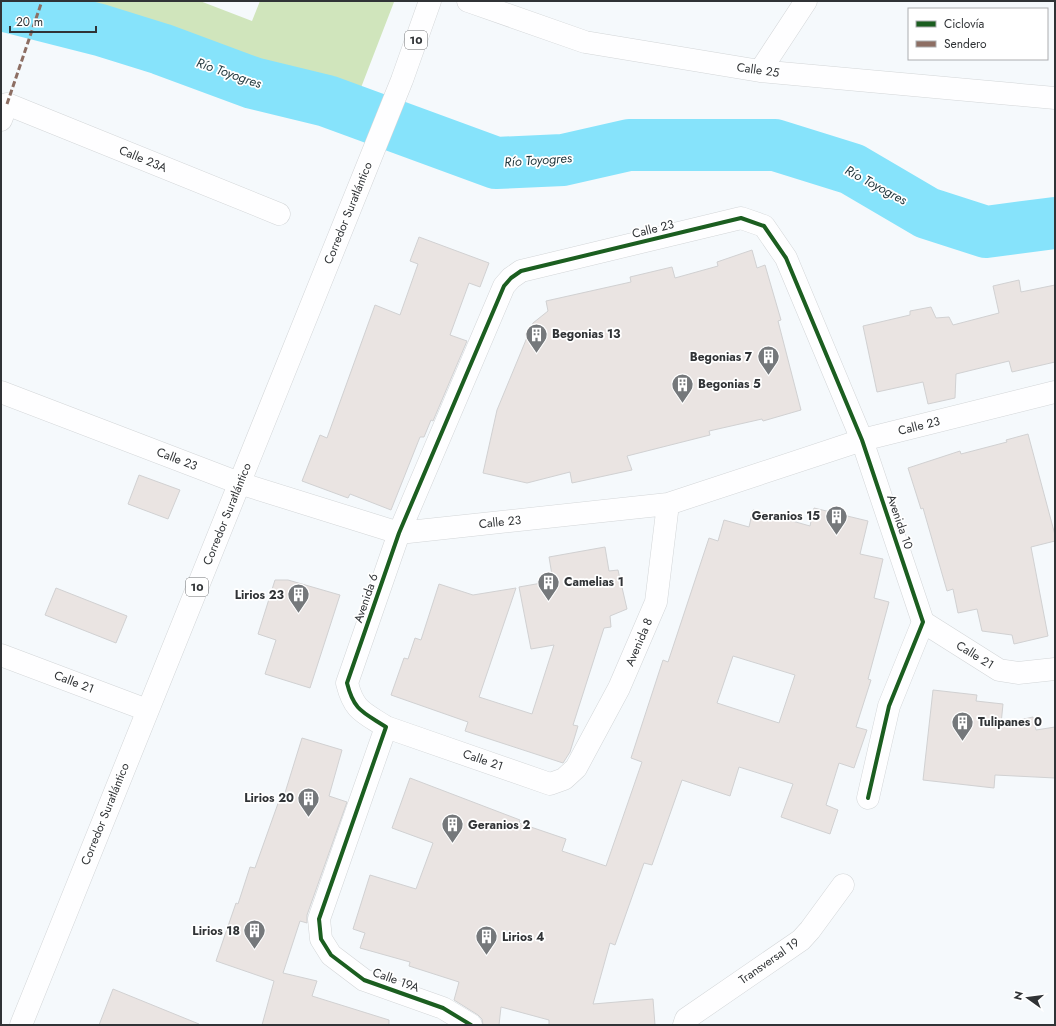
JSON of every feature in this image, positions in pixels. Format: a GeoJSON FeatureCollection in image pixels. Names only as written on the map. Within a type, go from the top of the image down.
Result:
{"type":"FeatureCollection","features":[{"type":"Feature","properties":{"kind":"street","name":"Corredor Suratlántico"},"geometry":{"type":"LineString","coordinates":[[20,1025],[402,80],[430,1]]}},
{"type":"Feature","properties":{"kind":"street","name":"Calle 25"},"geometry":{"type":"LineString","coordinates":[[468,1],[585,42],[760,71],[1055,98]]}},
{"type":"Feature","properties":{"kind":"street"},"geometry":{"type":"LineString","coordinates":[[760,71],[806,1]]}},
{"type":"Feature","properties":{"kind":"street","name":"Calle 23A"},"geometry":{"type":"LineString","coordinates":[[4,112],[279,214]]}},
{"type":"Feature","properties":{"kind":"street","name":"Calle 23"},"geometry":{"type":"LineString","coordinates":[[511,278],[521,271],[741,218],[764,226],[786,258]]}},
{"type":"Feature","properties":{"kind":"street","name":"Avenida 10"},"geometry":{"type":"LineString","coordinates":[[786,258],[862,440],[923,622]]}},
{"type":"Feature","properties":{"kind":"street","name":"Avenida 6"},"geometry":{"type":"LineString","coordinates":[[386,727],[360,710],[351,699],[347,683],[399,533],[504,286],[511,278]]}},
{"type":"Feature","properties":{"kind":"street","name":"Calle 23"},"geometry":{"type":"LineString","coordinates":[[1,392],[239,483],[399,533],[668,504],[862,440],[1055,392]]}},
{"type":"Feature","properties":{"kind":"street","name":"Avenida 8"},"geometry":{"type":"LineString","coordinates":[[576,768],[619,688],[656,602],[668,504]]}},
{"type":"Feature","properties":{"kind":"street"},"geometry":{"type":"LineString","coordinates":[[868,798],[889,706],[923,622]]}},
{"type":"Feature","properties":{"kind":"street","name":"Calle 21"},"geometry":{"type":"LineString","coordinates":[[923,622],[981,661],[999,670],[1018,673],[1055,668]]}},
{"type":"Feature","properties":{"kind":"street","name":"Calle 21"},"geometry":{"type":"LineString","coordinates":[[1,655],[147,710]]}},
{"type":"Feature","properties":{"kind":"street","name":"Calle 21"},"geometry":{"type":"LineString","coordinates":[[386,727],[550,784],[564,779],[576,768]]}},
{"type":"Feature","properties":{"kind":"street","name":"Calle 19A"},"geometry":{"type":"LineString","coordinates":[[386,727],[319,919],[321,939],[331,955],[364,980],[443,1008],[471,1025]]}},
{"type":"Feature","properties":{"kind":"street","name":"Transversal 19"},"geometry":{"type":"LineString","coordinates":[[684,1025],[686,1019],[800,940],[810,930],[843,885]]}},
{"type":"Feature","properties":{"kind":"green space"},"geometry":{"type":"Polygon","coordinates":[[[54,1],[200,1],[252,21],[260,1],[394,2],[357,98],[162,31],[53,4],[54,1]]]}},
{"type":"Feature","properties":{"kind":"building"},"geometry":{"type":"Polygon","coordinates":[[[419,237],[489,263],[480,287],[469,283],[450,335],[467,341],[433,421],[431,420],[424,437],[420,437],[391,510],[350,494],[348,498],[302,481],[320,435],[327,438],[375,305],[400,315],[418,264],[410,261],[419,237]]]}},
{"type":"Feature","properties":{"kind":"building"},"geometry":{"type":"Polygon","coordinates":[[[752,250],[757,268],[765,265],[781,320],[778,321],[801,410],[763,421],[762,419],[709,431],[710,435],[627,456],[632,470],[572,483],[570,472],[527,483],[483,473],[497,410],[533,323],[548,311],[546,301],[631,282],[630,277],[672,267],[675,278],[718,266],[717,262],[752,250]]]}},
{"type":"Feature","properties":{"kind":"building"},"geometry":{"type":"Polygon","coordinates":[[[1019,280],[1021,292],[1055,285],[1055,362],[1012,372],[1009,361],[956,374],[955,398],[928,404],[923,382],[877,392],[863,326],[910,315],[910,311],[931,307],[936,318],[949,317],[953,325],[999,313],[993,286],[1019,280]]]}},
{"type":"Feature","properties":{"kind":"building"},"geometry":{"type":"Polygon","coordinates":[[[1028,434],[1055,535],[1055,541],[1031,547],[1048,636],[1014,644],[1012,635],[982,631],[977,609],[958,613],[953,589],[947,591],[923,508],[921,509],[908,468],[960,451],[961,454],[1007,442],[1006,440],[1028,434]]]}},
{"type":"Feature","properties":{"kind":"building"},"geometry":{"type":"Polygon","coordinates":[[[139,475],[180,490],[168,519],[128,504],[139,475]]]}},
{"type":"Feature","properties":{"kind":"building"},"geometry":{"type":"Polygon","coordinates":[[[814,508],[868,521],[860,554],[883,559],[874,598],[889,602],[868,679],[871,680],[856,727],[867,730],[854,768],[839,763],[826,805],[838,810],[830,834],[781,817],[793,784],[739,767],[730,796],[682,780],[652,865],[644,863],[615,945],[610,943],[593,1004],[653,999],[655,1025],[549,1025],[549,1020],[501,1007],[499,1025],[483,1025],[482,1019],[478,1015],[454,1000],[459,982],[409,966],[410,962],[360,948],[365,933],[353,929],[370,875],[416,889],[433,843],[392,828],[410,778],[520,820],[519,823],[566,839],[562,851],[606,866],[642,762],[631,758],[663,660],[668,662],[709,538],[718,541],[724,520],[749,527],[753,510],[810,526],[814,508]],[[733,656],[717,703],[779,723],[795,675],[733,656]]]}},
{"type":"Feature","properties":{"kind":"building"},"geometry":{"type":"Polygon","coordinates":[[[605,547],[609,571],[618,570],[627,609],[610,616],[611,627],[604,628],[573,725],[578,726],[570,752],[563,763],[465,731],[468,722],[391,695],[404,658],[408,659],[415,638],[421,640],[439,584],[473,595],[516,588],[479,697],[532,714],[554,645],[531,649],[519,587],[553,581],[549,557],[605,547]]]}},
{"type":"Feature","properties":{"kind":"building","name":"Lirios 23"},"geometry":{"type":"Polygon","coordinates":[[[275,580],[288,580],[340,595],[310,688],[265,674],[276,640],[258,634],[275,580]]]}},
{"type":"Feature","properties":{"kind":"building"},"geometry":{"type":"Polygon","coordinates":[[[56,588],[127,616],[116,643],[45,615],[56,588]]]}},
{"type":"Feature","properties":{"kind":"building","name":"Tulipanes 0"},"geometry":{"type":"Polygon","coordinates":[[[933,690],[977,695],[976,701],[1003,704],[1001,724],[1033,717],[1036,730],[1055,727],[1055,778],[995,775],[994,788],[923,780],[933,690]]]}},
{"type":"Feature","properties":{"kind":"building"},"geometry":{"type":"Polygon","coordinates":[[[302,738],[342,750],[329,796],[347,802],[307,915],[307,923],[300,921],[283,973],[317,981],[312,996],[389,1020],[389,1025],[262,1025],[274,981],[216,961],[236,903],[238,904],[250,867],[255,868],[281,795],[284,796],[302,738]]]}},
{"type":"Feature","properties":{"kind":"building"},"geometry":{"type":"Polygon","coordinates":[[[113,989],[199,1024],[199,1025],[99,1025],[113,989]]]}},
{"type":"Feature","properties":{"kind":"waterway","name":"Río Toyogres"},"geometry":{"type":"LineString","coordinates":[[1,5],[100,30],[161,49],[253,83],[327,101],[496,163],[563,160],[629,145],[775,145],[852,169],[927,213],[986,232],[1055,223]]}},
{"type":"Feature","properties":{"kind":"marked path"},"geometry":{"type":"LineString","coordinates":[[7,104],[42,1]]}},
{"type":"Feature","properties":{"kind":"cycle path"},"geometry":{"type":"LineString","coordinates":[[471,1025],[443,1008],[364,980],[331,955],[321,939],[319,919],[386,727],[360,710],[353,700],[347,683],[399,533],[504,286],[511,278],[521,271],[741,218],[764,226],[786,258],[862,440],[923,622],[889,706],[868,798]]}},
{"type":"Feature","properties":{"kind":"place","name":"Begonias 13"},"geometry":{"type":"Point","coordinates":[537,354]}},
{"type":"Feature","properties":{"kind":"place","name":"Begonias 7"},"geometry":{"type":"Point","coordinates":[768,376]}},
{"type":"Feature","properties":{"kind":"place","name":"Begonias 5"},"geometry":{"type":"Point","coordinates":[682,404]}},
{"type":"Feature","properties":{"kind":"place","name":"Geranios 15"},"geometry":{"type":"Point","coordinates":[836,536]}},
{"type":"Feature","properties":{"kind":"place","name":"Camelias 1"},"geometry":{"type":"Point","coordinates":[549,602]}},
{"type":"Feature","properties":{"kind":"place","name":"Lirios 23"},"geometry":{"type":"Point","coordinates":[299,614]}},
{"type":"Feature","properties":{"kind":"place","name":"Tulipanes 0"},"geometry":{"type":"Point","coordinates":[963,742]}},
{"type":"Feature","properties":{"kind":"place","name":"Lirios 20"},"geometry":{"type":"Point","coordinates":[309,818]}},
{"type":"Feature","properties":{"kind":"place","name":"Geranios 2"},"geometry":{"type":"Point","coordinates":[453,844]}},
{"type":"Feature","properties":{"kind":"place","name":"Lirios 18"},"geometry":{"type":"Point","coordinates":[255,950]}},
{"type":"Feature","properties":{"kind":"place","name":"Lirios 4"},"geometry":{"type":"Point","coordinates":[486,956]}}]}
